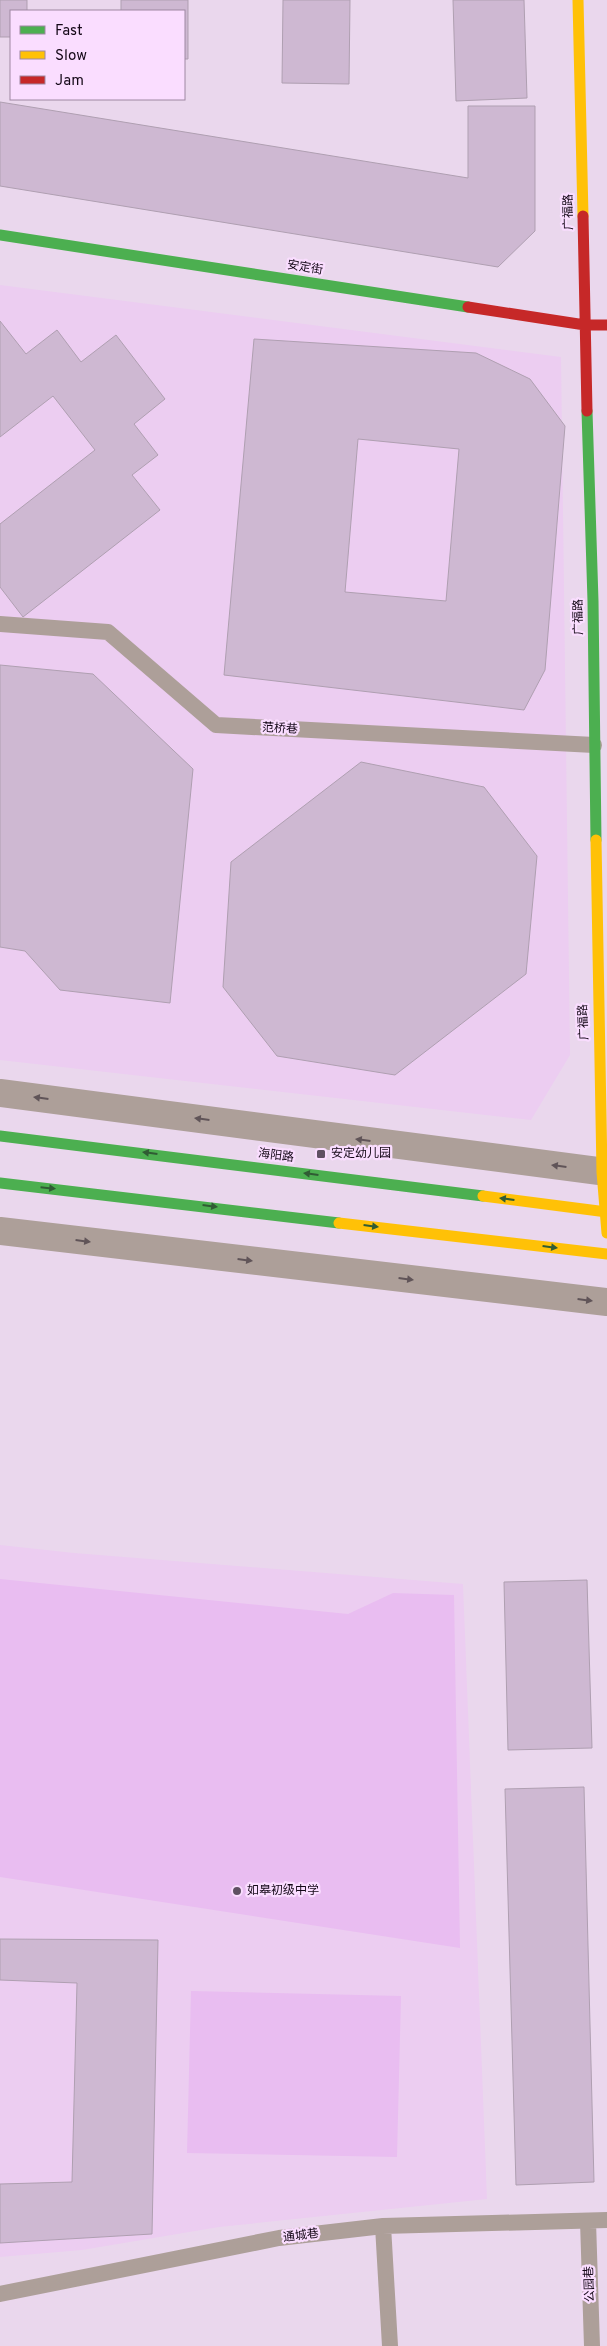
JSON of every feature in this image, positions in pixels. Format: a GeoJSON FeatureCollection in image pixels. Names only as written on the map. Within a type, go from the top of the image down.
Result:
{"type":"FeatureCollection","features":[{"type":"Feature","properties":{"kind":"street","name":"广福路"},"geometry":{"type":"LineString","coordinates":[[578,0],[585,325],[600,601],[594,745],[597,982],[607,1234]]}},
{"type":"Feature","properties":{"kind":"street","name":"安定街"},"geometry":{"type":"LineString","coordinates":[[0,235],[585,325],[607,325]]}},
{"type":"Feature","properties":{"kind":"street"},"geometry":{"type":"LineString","coordinates":[[0,1093],[605,1172]]}},
{"type":"Feature","properties":{"kind":"street","name":"海阳路"},"geometry":{"type":"LineString","coordinates":[[0,1136],[606,1212]]}},
{"type":"Feature","properties":{"kind":"street"},"geometry":{"type":"LineString","coordinates":[[0,1182],[607,1254]]}},
{"type":"Feature","properties":{"kind":"street"},"geometry":{"type":"LineString","coordinates":[[0,1231],[607,1302]]}},
{"type":"Feature","properties":{"kind":"lane","name":"范桥巷"},"geometry":{"type":"LineString","coordinates":[[0,624],[108,632],[216,725],[594,745]]}},
{"type":"Feature","properties":{"kind":"lane","name":"通城巷"},"geometry":{"type":"LineString","coordinates":[[0,2294],[279,2238],[383,2226],[607,2220]]}},
{"type":"Feature","properties":{"kind":"lane","name":"公园巷"},"geometry":{"type":"LineString","coordinates":[[588,2221],[592,2346]]}},
{"type":"Feature","properties":{"kind":"lane"},"geometry":{"type":"LineString","coordinates":[[383,2226],[390,2346]]}},
{"type":"Feature","properties":{"kind":"shaded area"},"geometry":{"type":"Polygon","coordinates":[[[0,285],[561,357],[570,1055],[531,1120],[0,1060],[0,285]]]}},
{"type":"Feature","properties":{"kind":"shaded area","name":"如皋初级中学"},"geometry":{"type":"Polygon","coordinates":[[[0,1545],[74,1553],[463,1584],[487,2199],[219,2227],[82,2250],[0,2257],[0,1545]]]}},
{"type":"Feature","properties":{"kind":"shaded area"},"geometry":{"type":"Polygon","coordinates":[[[0,1579],[348,1614],[393,1593],[454,1595],[460,1948],[0,1877],[0,1579]]]}},
{"type":"Feature","properties":{"kind":"shaded area"},"geometry":{"type":"Polygon","coordinates":[[[191,1991],[401,1996],[397,2157],[187,2153],[191,1991]]]}},
{"type":"Feature","properties":{"kind":"building"},"geometry":{"type":"Polygon","coordinates":[[[0,0],[27,0],[27,10],[10,10],[10,37],[0,37],[0,0]]]}},
{"type":"Feature","properties":{"kind":"building"},"geometry":{"type":"Polygon","coordinates":[[[121,0],[188,0],[188,59],[185,59],[185,10],[121,10],[121,0]]]}},
{"type":"Feature","properties":{"kind":"building"},"geometry":{"type":"Polygon","coordinates":[[[283,0],[350,0],[349,84],[282,83],[283,0]]]}},
{"type":"Feature","properties":{"kind":"building"},"geometry":{"type":"Polygon","coordinates":[[[453,0],[524,0],[527,98],[456,101],[453,0]]]}},
{"type":"Feature","properties":{"kind":"building"},"geometry":{"type":"Polygon","coordinates":[[[0,102],[468,178],[468,106],[535,106],[535,231],[498,267],[0,186],[0,102]]]}},
{"type":"Feature","properties":{"kind":"building"},"geometry":{"type":"Polygon","coordinates":[[[0,321],[26,354],[57,330],[81,362],[116,335],[165,399],[134,424],[158,455],[132,475],[160,510],[23,617],[0,587],[0,524],[95,450],[53,396],[0,437],[0,321]]]}},
{"type":"Feature","properties":{"kind":"building"},"geometry":{"type":"Polygon","coordinates":[[[254,339],[476,353],[530,379],[565,426],[545,670],[524,710],[224,675],[254,339]],[[358,439],[345,592],[446,601],[459,449],[358,439]]]}},
{"type":"Feature","properties":{"kind":"building"},"geometry":{"type":"Polygon","coordinates":[[[0,665],[93,674],[193,769],[170,1003],[60,990],[25,951],[0,947],[0,665]]]}},
{"type":"Feature","properties":{"kind":"building"},"geometry":{"type":"Polygon","coordinates":[[[361,762],[484,787],[537,856],[526,974],[395,1075],[277,1056],[223,987],[231,862],[361,762]]]}},
{"type":"Feature","properties":{"kind":"building"},"geometry":{"type":"Polygon","coordinates":[[[587,1580],[592,1748],[508,1750],[504,1582],[587,1580]]]}},
{"type":"Feature","properties":{"kind":"building"},"geometry":{"type":"Polygon","coordinates":[[[584,1787],[594,2182],[516,2185],[505,1789],[584,1787]]]}},
{"type":"Feature","properties":{"kind":"building"},"geometry":{"type":"Polygon","coordinates":[[[0,1939],[158,1940],[152,2234],[0,2243],[0,2184],[72,2182],[77,1983],[0,1980],[0,1939]]]}},
{"type":"Feature","properties":{"kind":"traffic: fast"},"geometry":{"type":"LineString","coordinates":[[0,235],[468,307]]}},
{"type":"Feature","properties":{"kind":"traffic: fast"},"geometry":{"type":"LineString","coordinates":[[587,411],[593,601],[596,840]]}},
{"type":"Feature","properties":{"kind":"traffic: fast"},"geometry":{"type":"LineString","coordinates":[[0,1136],[483,1196]]}},
{"type":"Feature","properties":{"kind":"traffic: fast"},"geometry":{"type":"LineString","coordinates":[[0,1183],[339,1223]]}},
{"type":"Feature","properties":{"kind":"traffic: slow"},"geometry":{"type":"LineString","coordinates":[[578,0],[583,216]]}},
{"type":"Feature","properties":{"kind":"traffic: slow"},"geometry":{"type":"LineString","coordinates":[[596,840],[602,1172],[607,1233]]}},
{"type":"Feature","properties":{"kind":"traffic: slow"},"geometry":{"type":"LineString","coordinates":[[483,1196],[607,1212]]}},
{"type":"Feature","properties":{"kind":"traffic: slow"},"geometry":{"type":"LineString","coordinates":[[339,1223],[607,1254]]}},
{"type":"Feature","properties":{"kind":"traffic: jam"},"geometry":{"type":"LineString","coordinates":[[583,216],[587,411]]}},
{"type":"Feature","properties":{"kind":"traffic: jam"},"geometry":{"type":"LineString","coordinates":[[468,307],[585,325],[607,325]]}},
{"type":"Feature","properties":{"kind":"place","name":"安定幼儿园"},"geometry":{"type":"Point","coordinates":[321,1154]}},
{"type":"Feature","properties":{"kind":"place","name":"如皋初级中学"},"geometry":{"type":"Point","coordinates":[237,1891]}}]}
